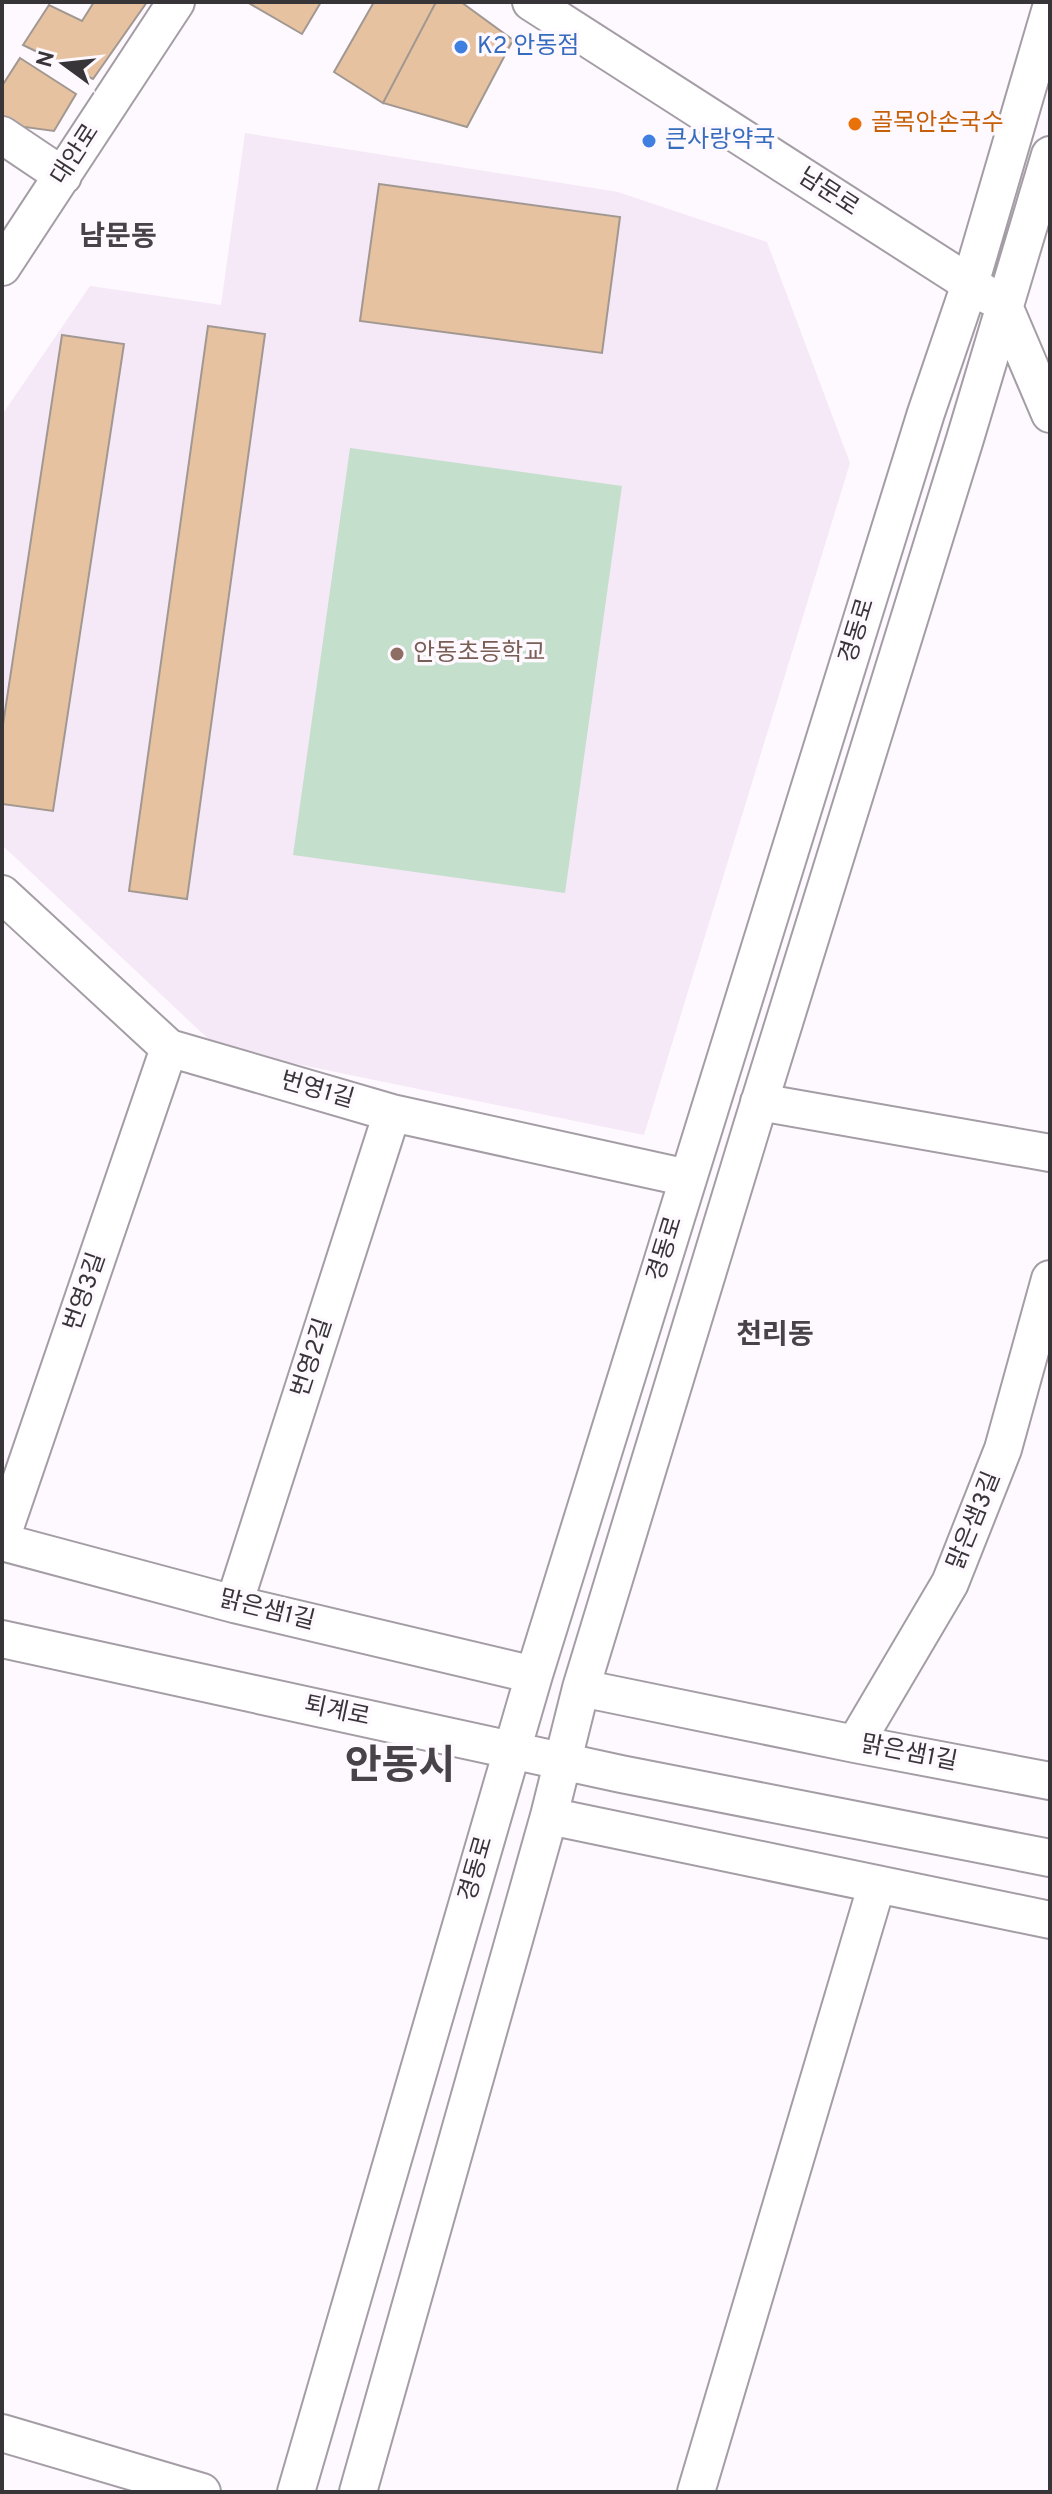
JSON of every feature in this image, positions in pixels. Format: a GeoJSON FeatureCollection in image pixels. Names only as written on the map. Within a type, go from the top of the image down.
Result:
{"type":"FeatureCollection","features":[{"type":"Feature","properties":{"kind":"street","name":"대안로"},"geometry":{"type":"LineString","coordinates":[[2,267],[176,2]]}},
{"type":"Feature","properties":{"kind":"street","name":"남문로"},"geometry":{"type":"LineString","coordinates":[[535,3],[1004,306]]}},
{"type":"Feature","properties":{"kind":"street","name":"경동로"},"geometry":{"type":"LineString","coordinates":[[296,2492],[534,1675],[926,413],[970,284],[1050,11]]}},
{"type":"Feature","properties":{"kind":"street"},"geometry":{"type":"LineString","coordinates":[[2,135],[63,176]]}},
{"type":"Feature","properties":{"kind":"street","name":"경동로"},"geometry":{"type":"LineString","coordinates":[[358,2492],[549,1816],[581,1688],[1050,155]]}},
{"type":"Feature","properties":{"kind":"street"},"geometry":{"type":"LineString","coordinates":[[1004,306],[1050,414]]}},
{"type":"Feature","properties":{"kind":"street","name":"번영1길"},"geometry":{"type":"LineString","coordinates":[[2,894],[169,1048],[392,1113],[688,1178]]}},
{"type":"Feature","properties":{"kind":"street","name":"번영3길"},"geometry":{"type":"LineString","coordinates":[[2,1536],[169,1048]]}},
{"type":"Feature","properties":{"kind":"street"},"geometry":{"type":"LineString","coordinates":[[759,1102],[1050,1153]]}},
{"type":"Feature","properties":{"kind":"street","name":"번영2길"},"geometry":{"type":"LineString","coordinates":[[234,1604],[392,1113]]}},
{"type":"Feature","properties":{"kind":"street","name":"맑은샘3길"},"geometry":{"type":"LineString","coordinates":[[855,1744],[950,1583],[1003,1449],[1050,1279]]}},
{"type":"Feature","properties":{"kind":"street","name":"맑은샘1길"},"geometry":{"type":"LineString","coordinates":[[2,1542],[234,1604],[534,1675]]}},
{"type":"Feature","properties":{"kind":"street","name":"퇴계로"},"geometry":{"type":"LineString","coordinates":[[2,1639],[512,1750],[1050,1858]]}},
{"type":"Feature","properties":{"kind":"street","name":"맑은샘1길"},"geometry":{"type":"LineString","coordinates":[[581,1688],[1050,1781]]}},
{"type":"Feature","properties":{"kind":"street"},"geometry":{"type":"LineString","coordinates":[[549,1816],[1050,1920]]}},
{"type":"Feature","properties":{"kind":"street"},"geometry":{"type":"LineString","coordinates":[[696,2492],[877,1884]]}},
{"type":"Feature","properties":{"kind":"street"},"geometry":{"type":"LineString","coordinates":[[2,2433],[202,2492]]}},
{"type":"Feature","properties":{"kind":"shaded area","name":"안동초등학교"},"geometry":{"type":"Polygon","coordinates":[[[245,133],[618,192],[767,242],[850,463],[644,1135],[218,1048],[2,845],[2,415],[90,286],[221,305],[245,133]]]}},
{"type":"Feature","properties":{"kind":"green space"},"geometry":{"type":"Polygon","coordinates":[[[350,448],[622,486],[565,893],[293,855],[350,448]]]}},
{"type":"Feature","properties":{"kind":"building"},"geometry":{"type":"Polygon","coordinates":[[[94,2],[147,2],[93,79],[23,45],[49,5],[82,21],[94,2]]]}},
{"type":"Feature","properties":{"kind":"building"},"geometry":{"type":"Polygon","coordinates":[[[247,2],[321,2],[302,34],[247,2]]]}},
{"type":"Feature","properties":{"kind":"building"},"geometry":{"type":"Polygon","coordinates":[[[374,2],[436,2],[383,103],[334,72],[374,2]]]}},
{"type":"Feature","properties":{"kind":"building"},"geometry":{"type":"Polygon","coordinates":[[[436,2],[461,2],[513,40],[467,127],[383,103],[436,2]]]}},
{"type":"Feature","properties":{"kind":"building"},"geometry":{"type":"Polygon","coordinates":[[[20,58],[76,94],[54,131],[2,124],[2,86],[20,58]]]}},
{"type":"Feature","properties":{"kind":"building"},"geometry":{"type":"Polygon","coordinates":[[[379,184],[620,217],[602,353],[360,321],[379,184]]]}},
{"type":"Feature","properties":{"kind":"building"},"geometry":{"type":"Polygon","coordinates":[[[208,326],[265,334],[187,899],[129,891],[208,326]]]}},
{"type":"Feature","properties":{"kind":"building"},"geometry":{"type":"Polygon","coordinates":[[[62,335],[124,344],[53,811],[2,804],[2,731],[62,335]]]}},
{"type":"Feature","properties":{"kind":"place","name":"K2 안동점"},"geometry":{"type":"Point","coordinates":[461,47]}},
{"type":"Feature","properties":{"kind":"place","name":"골목안손국수"},"geometry":{"type":"Point","coordinates":[855,124]}},
{"type":"Feature","properties":{"kind":"place","name":"큰사랑약국"},"geometry":{"type":"Point","coordinates":[649,141]}},
{"type":"Feature","properties":{"kind":"place","name":"안동초등학교"},"geometry":{"type":"Point","coordinates":[397,654]}},
{"type":"Feature","properties":{"kind":"district","name":"남문동"},"geometry":{"type":"Point","coordinates":[118,238]}},
{"type":"Feature","properties":{"kind":"district","name":"천리동"},"geometry":{"type":"Point","coordinates":[775,1336]}},
{"type":"Feature","properties":{"kind":"district","name":"안동시"},"geometry":{"type":"Point","coordinates":[400,1768]}}]}
